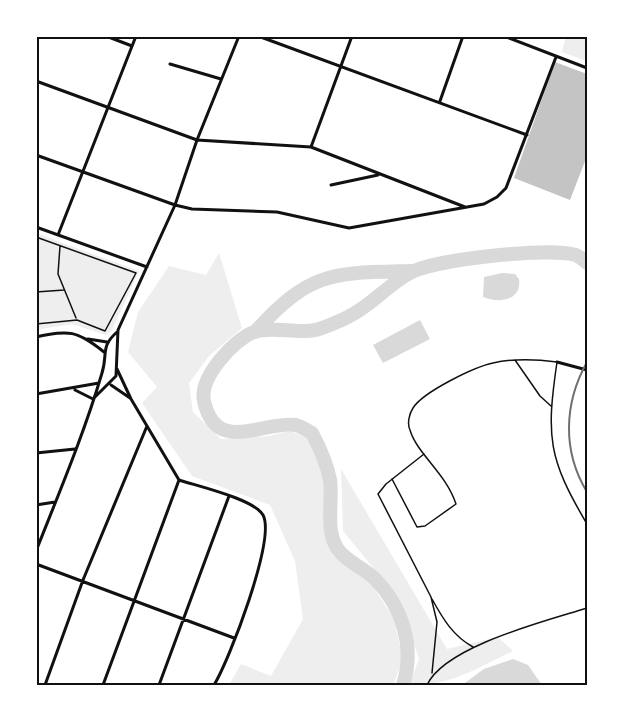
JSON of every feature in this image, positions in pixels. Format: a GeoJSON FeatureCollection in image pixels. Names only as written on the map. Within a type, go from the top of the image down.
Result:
{"type":"FeatureCollection","features":[{"type":"Feature","properties":{"kind":"street"},"geometry":{"type":"LineString","coordinates":[[106,36],[132,46]]}},
{"type":"Feature","properties":{"kind":"street"},"geometry":{"type":"LineString","coordinates":[[58,235],[136,36]]}},
{"type":"Feature","properties":{"kind":"street"},"geometry":{"type":"LineString","coordinates":[[36,551],[94,398],[104,365],[107,342],[118,330],[175,205],[197,140],[239,36]]}},
{"type":"Feature","properties":{"kind":"street"},"geometry":{"type":"LineString","coordinates":[[258,36],[440,101],[527,135]]}},
{"type":"Feature","properties":{"kind":"street"},"geometry":{"type":"LineString","coordinates":[[311,147],[352,36]]}},
{"type":"Feature","properties":{"kind":"street"},"geometry":{"type":"LineString","coordinates":[[440,101],[463,36]]}},
{"type":"Feature","properties":{"kind":"street"},"geometry":{"type":"LineString","coordinates":[[504,36],[587,68]]}},
{"type":"Feature","properties":{"kind":"street"},"geometry":{"type":"LineString","coordinates":[[36,155],[192,209],[277,212],[349,228],[465,207],[492,201],[506,188],[556,57]]}},
{"type":"Feature","properties":{"kind":"street"},"geometry":{"type":"LineString","coordinates":[[170,64],[221,79]]}},
{"type":"Feature","properties":{"kind":"street"},"geometry":{"type":"LineString","coordinates":[[36,81],[197,140],[311,147],[465,207]]}},
{"type":"Feature","properties":{"kind":"street"},"geometry":{"type":"LineString","coordinates":[[332,185],[380,174]]}},
{"type":"Feature","properties":{"kind":"street"},"geometry":{"type":"LineString","coordinates":[[36,227],[147,267]]}},
{"type":"Feature","properties":{"kind":"street"},"geometry":{"type":"LineString","coordinates":[[94,398],[110,384],[117,369],[118,330]]}},
{"type":"Feature","properties":{"kind":"street"},"geometry":{"type":"LineString","coordinates":[[36,337],[70,332],[107,342]]}},
{"type":"Feature","properties":{"kind":"street"},"geometry":{"type":"LineString","coordinates":[[87,338],[104,352]]}},
{"type":"Feature","properties":{"kind":"street"},"geometry":{"type":"LineString","coordinates":[[557,362],[587,370]]}},
{"type":"Feature","properties":{"kind":"street"},"geometry":{"type":"LineString","coordinates":[[117,369],[131,399],[179,480],[230,496],[257,509],[265,522],[260,570],[214,685]]}},
{"type":"Feature","properties":{"kind":"street"},"geometry":{"type":"LineString","coordinates":[[36,394],[99,383]]}},
{"type":"Feature","properties":{"kind":"street"},"geometry":{"type":"LineString","coordinates":[[110,384],[131,399]]}},
{"type":"Feature","properties":{"kind":"street"},"geometry":{"type":"LineString","coordinates":[[74,389],[94,398]]}},
{"type":"Feature","properties":{"kind":"street"},"geometry":{"type":"LineString","coordinates":[[45,685],[83,580],[147,426]]}},
{"type":"Feature","properties":{"kind":"street"},"geometry":{"type":"LineString","coordinates":[[36,453],[75,449]]}},
{"type":"Feature","properties":{"kind":"street"},"geometry":{"type":"LineString","coordinates":[[103,685],[179,480]]}},
{"type":"Feature","properties":{"kind":"street"},"geometry":{"type":"LineString","coordinates":[[159,685],[230,496]]}},
{"type":"Feature","properties":{"kind":"street"},"geometry":{"type":"LineString","coordinates":[[36,505],[55,502]]}},
{"type":"Feature","properties":{"kind":"street"},"geometry":{"type":"LineString","coordinates":[[36,564],[234,638]]}},
{"type":"Feature","properties":{"kind":"lane"},"geometry":{"type":"LineString","coordinates":[[515,359],[540,396],[550,406]]}},
{"type":"Feature","properties":{"kind":"lane"},"geometry":{"type":"LineString","coordinates":[[392,479],[417,527],[424,526],[456,504],[441,472],[424,453],[410,430],[409,419],[413,408],[426,396],[467,373],[491,363],[515,359],[557,362],[550,406],[551,445],[558,469],[587,524]]}},
{"type":"Feature","properties":{"kind":"lane"},"geometry":{"type":"LineString","coordinates":[[424,453],[392,479],[378,494],[446,623],[457,636],[474,647]]}},
{"type":"Feature","properties":{"kind":"lane"},"geometry":{"type":"LineString","coordinates":[[427,685],[432,673],[437,622],[431,597]]}},
{"type":"Feature","properties":{"kind":"lane"},"geometry":{"type":"LineString","coordinates":[[432,673],[474,647],[587,608]]}},
{"type":"Feature","properties":{"kind":"path"},"geometry":{"type":"LineString","coordinates":[[36,237],[60,245],[136,273],[109,328],[100,331],[77,320],[72,314],[58,274],[60,245]]}},
{"type":"Feature","properties":{"kind":"path"},"geometry":{"type":"LineString","coordinates":[[36,292],[64,290]]}},
{"type":"Feature","properties":{"kind":"path"},"geometry":{"type":"LineString","coordinates":[[36,324],[77,320]]}},
{"type":"Feature","properties":{"kind":"shaded area"},"geometry":{"type":"Polygon","coordinates":[[[566,36],[587,36],[587,61],[562,52],[566,36]]]}},
{"type":"Feature","properties":{"kind":"shaded area"},"geometry":{"type":"Polygon","coordinates":[[[36,233],[139,271],[112,330],[106,335],[72,324],[36,330],[36,233]]]}},
{"type":"Feature","properties":{"kind":"shaded area"},"geometry":{"type":"Polygon","coordinates":[[[219,253],[242,328],[209,356],[189,383],[193,412],[221,439],[269,436],[290,431],[311,438],[325,476],[325,537],[341,561],[372,585],[394,619],[403,660],[393,685],[229,685],[241,664],[271,676],[303,619],[295,561],[270,505],[192,476],[142,403],[157,387],[128,352],[138,312],[169,266],[206,275],[219,253]]]}},
{"type":"Feature","properties":{"kind":"shaded area"},"geometry":{"type":"Polygon","coordinates":[[[502,273],[515,274],[519,279],[517,292],[503,300],[483,297],[484,277],[502,273]]]}},
{"type":"Feature","properties":{"kind":"shaded area"},"geometry":{"type":"Polygon","coordinates":[[[420,320],[430,339],[383,363],[373,345],[420,320]]]}},
{"type":"Feature","properties":{"kind":"shaded area"},"geometry":{"type":"Polygon","coordinates":[[[341,469],[447,649],[498,637],[513,651],[451,679],[409,685],[419,659],[398,598],[343,531],[341,469]]]}},
{"type":"Feature","properties":{"kind":"shaded area"},"geometry":{"type":"Polygon","coordinates":[[[513,659],[528,665],[542,685],[462,685],[484,669],[513,659]]]}},
{"type":"Feature","properties":{"kind":"building"},"geometry":{"type":"Polygon","coordinates":[[[555,62],[587,74],[587,156],[570,200],[514,178],[555,62]]]}},
{"type":"Feature","properties":{"kind":"waterway"},"geometry":{"type":"LineString","coordinates":[[403,685],[408,657],[400,616],[376,580],[345,557],[333,540],[330,524],[330,480],[323,456],[312,433],[296,425],[243,432],[219,427],[210,418],[204,401],[207,382],[219,361],[246,336],[262,330],[306,331],[326,326],[363,308],[414,271],[447,262],[520,253],[543,252],[576,255],[587,263]]}},
{"type":"Feature","properties":{"kind":"waterway"},"geometry":{"type":"LineString","coordinates":[[255,332],[292,297],[308,286],[325,279],[362,273],[412,271]]}},
{"type":"Feature","properties":{"kind":"railway"},"geometry":{"type":"LineString","coordinates":[[587,362],[574,394],[569,427],[573,460],[587,492]]}}]}
